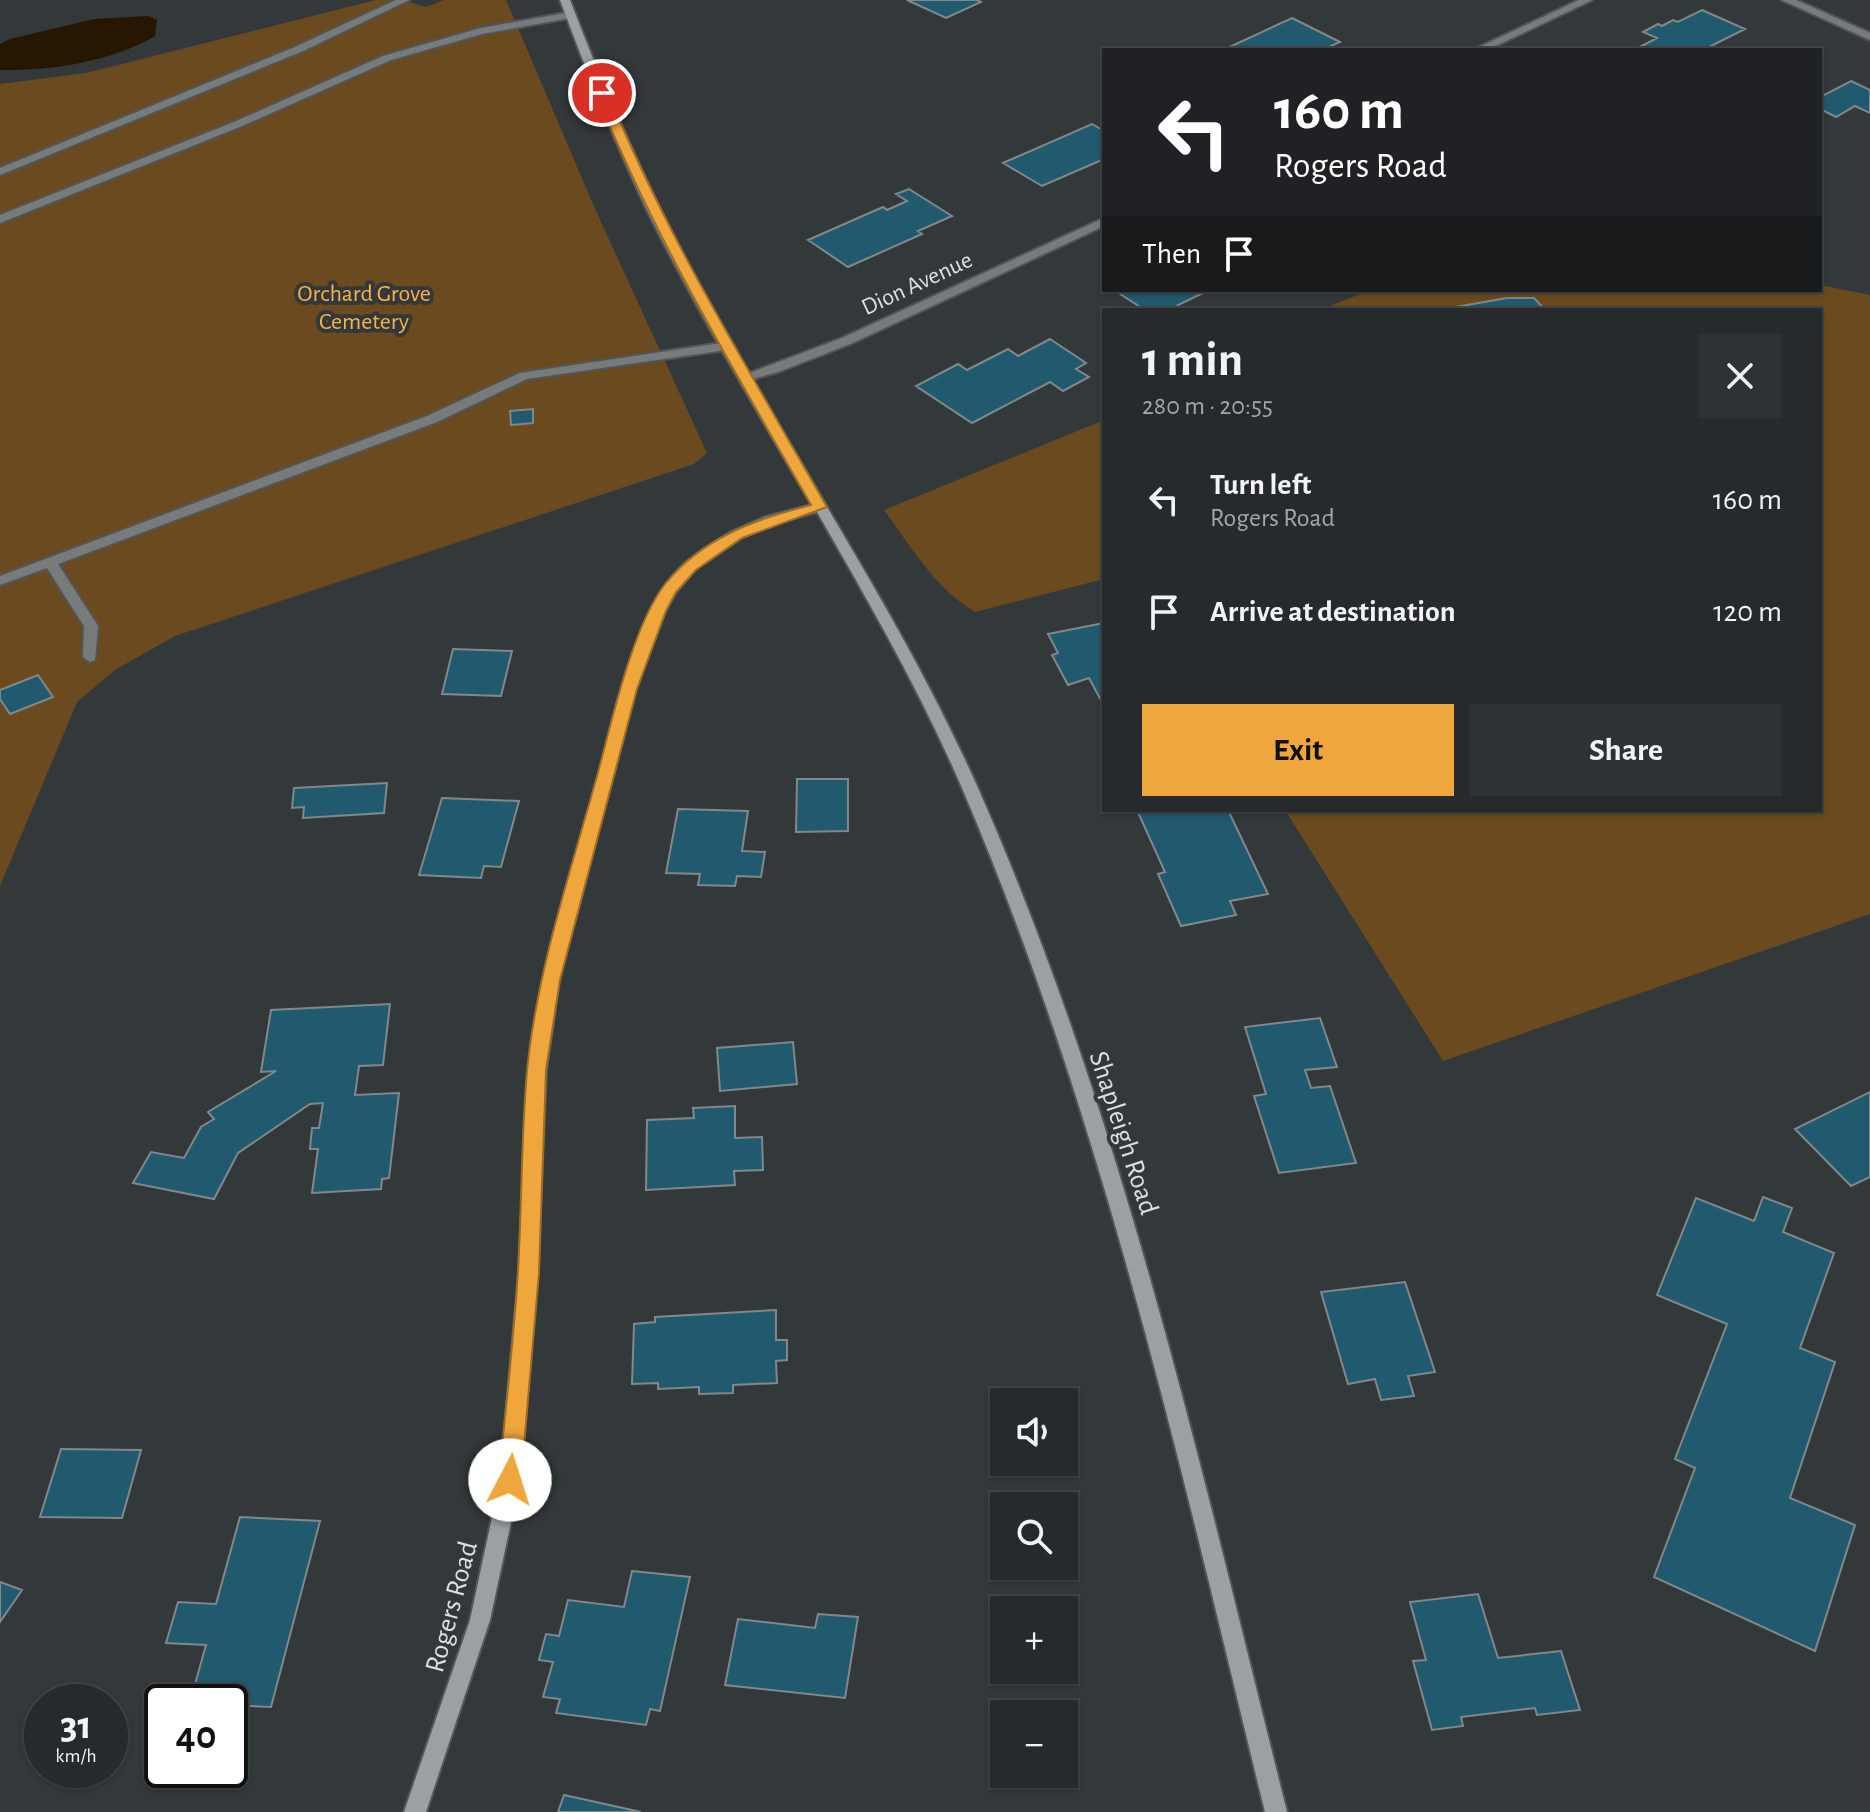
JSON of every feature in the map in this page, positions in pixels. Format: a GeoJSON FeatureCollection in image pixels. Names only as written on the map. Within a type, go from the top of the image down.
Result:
{"type":"FeatureCollection","features":[{"type":"Feature","properties":{"kind":"main road"},"geometry":{"type":"LineString","coordinates":[[565,0],[631,164],[668,239],[820,507]]}},
{"type":"Feature","properties":{"kind":"main road","name":"Rogers Road"},"geometry":{"type":"LineString","coordinates":[[415,1812],[480,1620],[510,1480],[528,1273],[537,1070],[551,980],[629,689],[658,611],[690,566],[736,535],[770,520],[820,507]]}},
{"type":"Feature","properties":{"kind":"main road","name":"Shapleigh Road"},"geometry":{"type":"LineString","coordinates":[[820,507],[898,644],[968,785],[1055,1001],[1125,1222],[1276,1812]]}},
{"type":"Feature","properties":{"kind":"street"},"geometry":{"type":"LineString","coordinates":[[0,172],[299,49],[404,0]]}},
{"type":"Feature","properties":{"kind":"street"},"geometry":{"type":"LineString","coordinates":[[1482,48],[1587,0]]}},
{"type":"Feature","properties":{"kind":"street"},"geometry":{"type":"LineString","coordinates":[[1787,0],[1870,37]]}},
{"type":"Feature","properties":{"kind":"street"},"geometry":{"type":"LineString","coordinates":[[0,219],[238,124],[387,58],[481,31],[571,15]]}},
{"type":"Feature","properties":{"kind":"street","name":"Dion Avenue"},"geometry":{"type":"LineString","coordinates":[[745,377],[846,341],[1102,223]]}},
{"type":"Feature","properties":{"kind":"street"},"geometry":{"type":"LineString","coordinates":[[0,581],[432,419],[524,376],[728,346]]}},
{"type":"Feature","properties":{"kind":"street"},"geometry":{"type":"LineString","coordinates":[[50,562],[91,626],[90,657]]}},
{"type":"Feature","properties":{"kind":"green space","name":"Orchard Grove Cemetery"},"geometry":{"type":"Polygon","coordinates":[[[376,0],[402,0],[426,7],[444,0],[506,0],[596,211],[707,453],[694,464],[175,636],[115,670],[77,702],[0,886],[0,84],[86,73],[376,0]]]}},
{"type":"Feature","properties":{"kind":"green space"},"geometry":{"type":"Polygon","coordinates":[[[1822,285],[1870,295],[1870,914],[1443,1061],[1286,812],[1822,812],[1822,308],[1325,308],[1365,292],[1822,292],[1822,285]]]}},
{"type":"Feature","properties":{"kind":"green space"},"geometry":{"type":"Polygon","coordinates":[[[1102,421],[1102,580],[975,612],[936,579],[884,510],[1102,421]]]}},
{"type":"Feature","properties":{"kind":"shaded area"},"geometry":{"type":"Polygon","coordinates":[[[148,16],[157,20],[155,36],[119,52],[59,67],[0,70],[0,44],[10,39],[94,19],[148,16]]]}},
{"type":"Feature","properties":{"kind":"building"},"geometry":{"type":"Polygon","coordinates":[[[907,0],[977,0],[981,2],[946,18],[907,0]]]}},
{"type":"Feature","properties":{"kind":"building"},"geometry":{"type":"Polygon","coordinates":[[[1702,10],[1745,29],[1707,48],[1638,48],[1657,38],[1643,32],[1658,24],[1662,26],[1673,20],[1678,22],[1702,10]]]}},
{"type":"Feature","properties":{"kind":"building"},"geometry":{"type":"Polygon","coordinates":[[[1292,18],[1340,42],[1326,48],[1227,48],[1292,18]]]}},
{"type":"Feature","properties":{"kind":"building"},"geometry":{"type":"Polygon","coordinates":[[[1851,81],[1870,90],[1870,113],[1855,106],[1836,117],[1822,110],[1822,96],[1851,81]]]}},
{"type":"Feature","properties":{"kind":"building"},"geometry":{"type":"Polygon","coordinates":[[[1092,124],[1102,130],[1102,160],[1042,186],[1003,163],[1092,124]]]}},
{"type":"Feature","properties":{"kind":"building"},"geometry":{"type":"Polygon","coordinates":[[[909,189],[952,216],[918,231],[922,234],[848,267],[808,240],[883,207],[887,210],[907,201],[896,194],[909,189]]]}},
{"type":"Feature","properties":{"kind":"building"},"geometry":{"type":"Polygon","coordinates":[[[1117,292],[1205,292],[1178,305],[1183,308],[1142,308],[1117,292]]]}},
{"type":"Feature","properties":{"kind":"building"},"geometry":{"type":"Polygon","coordinates":[[[1507,298],[1534,298],[1543,308],[1450,308],[1507,298]]]}},
{"type":"Feature","properties":{"kind":"building"},"geometry":{"type":"Polygon","coordinates":[[[1050,339],[1086,363],[1076,369],[1089,377],[1063,391],[1050,382],[972,423],[916,386],[958,364],[967,370],[1008,349],[1018,356],[1050,339]]]}},
{"type":"Feature","properties":{"kind":"building"},"geometry":{"type":"Polygon","coordinates":[[[533,409],[533,423],[511,425],[510,411],[533,409]]]}},
{"type":"Feature","properties":{"kind":"building"},"geometry":{"type":"Polygon","coordinates":[[[1102,623],[1102,702],[1089,678],[1068,685],[1052,655],[1058,653],[1048,634],[1102,623]]]}},
{"type":"Feature","properties":{"kind":"building"},"geometry":{"type":"Polygon","coordinates":[[[453,649],[512,651],[501,696],[442,694],[453,649]]]}},
{"type":"Feature","properties":{"kind":"building"},"geometry":{"type":"Polygon","coordinates":[[[38,675],[53,697],[10,714],[0,699],[0,690],[38,675]]]}},
{"type":"Feature","properties":{"kind":"building"},"geometry":{"type":"Polygon","coordinates":[[[797,779],[848,779],[848,831],[796,832],[797,779]]]}},
{"type":"Feature","properties":{"kind":"building"},"geometry":{"type":"Polygon","coordinates":[[[387,783],[384,813],[303,818],[304,807],[292,808],[294,788],[387,783]]]}},
{"type":"Feature","properties":{"kind":"building"},"geometry":{"type":"Polygon","coordinates":[[[442,798],[519,801],[501,867],[484,866],[481,878],[419,875],[442,798]]]}},
{"type":"Feature","properties":{"kind":"building"},"geometry":{"type":"Polygon","coordinates":[[[678,809],[748,811],[742,851],[765,852],[761,877],[737,876],[735,886],[698,885],[700,874],[666,873],[678,809]]]}},
{"type":"Feature","properties":{"kind":"building"},"geometry":{"type":"Polygon","coordinates":[[[1138,812],[1229,812],[1268,894],[1230,901],[1236,915],[1181,926],[1158,874],[1165,872],[1138,812]]]}},
{"type":"Feature","properties":{"kind":"building"},"geometry":{"type":"Polygon","coordinates":[[[390,1004],[383,1065],[359,1066],[355,1095],[399,1093],[389,1178],[382,1179],[381,1189],[312,1193],[318,1149],[310,1149],[312,1128],[319,1128],[323,1103],[310,1104],[238,1153],[214,1199],[133,1183],[151,1152],[184,1158],[201,1127],[214,1119],[208,1112],[276,1071],[261,1072],[271,1010],[390,1004]]]}},
{"type":"Feature","properties":{"kind":"building"},"geometry":{"type":"Polygon","coordinates":[[[1320,1018],[1337,1067],[1305,1070],[1311,1088],[1330,1086],[1356,1163],[1279,1173],[1254,1096],[1266,1094],[1245,1027],[1320,1018]]]}},
{"type":"Feature","properties":{"kind":"building"},"geometry":{"type":"Polygon","coordinates":[[[793,1042],[797,1084],[720,1091],[717,1048],[793,1042]]]}},
{"type":"Feature","properties":{"kind":"building"},"geometry":{"type":"Polygon","coordinates":[[[1870,1092],[1870,1177],[1851,1186],[1795,1129],[1870,1092]]]}},
{"type":"Feature","properties":{"kind":"building"},"geometry":{"type":"Polygon","coordinates":[[[735,1106],[735,1138],[762,1137],[763,1170],[734,1171],[735,1185],[646,1190],[647,1120],[694,1118],[693,1108],[735,1106]]]}},
{"type":"Feature","properties":{"kind":"building"},"geometry":{"type":"Polygon","coordinates":[[[1763,1197],[1792,1208],[1783,1232],[1834,1253],[1800,1348],[1835,1362],[1790,1498],[1855,1525],[1815,1651],[1654,1577],[1695,1468],[1675,1459],[1727,1324],[1657,1295],[1696,1198],[1754,1221],[1763,1197]]]}},
{"type":"Feature","properties":{"kind":"building"},"geometry":{"type":"Polygon","coordinates":[[[1405,1282],[1435,1372],[1408,1376],[1414,1396],[1381,1400],[1375,1379],[1348,1384],[1321,1292],[1405,1282]]]}},
{"type":"Feature","properties":{"kind":"building"},"geometry":{"type":"Polygon","coordinates":[[[776,1310],[776,1340],[787,1340],[787,1360],[776,1361],[777,1383],[733,1385],[733,1393],[699,1394],[699,1387],[658,1389],[658,1383],[632,1384],[634,1324],[655,1322],[655,1317],[776,1310]]]}},
{"type":"Feature","properties":{"kind":"building"},"geometry":{"type":"Polygon","coordinates":[[[61,1449],[141,1450],[122,1518],[40,1517],[61,1449]]]}},
{"type":"Feature","properties":{"kind":"building"},"geometry":{"type":"Polygon","coordinates":[[[240,1517],[320,1521],[271,1707],[248,1706],[248,1684],[195,1684],[206,1645],[166,1643],[178,1602],[216,1604],[240,1517]]]}},
{"type":"Feature","properties":{"kind":"building"},"geometry":{"type":"Polygon","coordinates":[[[632,1571],[690,1577],[660,1711],[650,1709],[646,1725],[556,1713],[560,1699],[543,1697],[553,1662],[539,1660],[546,1634],[559,1636],[568,1600],[624,1607],[632,1571]]]}},
{"type":"Feature","properties":{"kind":"building"},"geometry":{"type":"Polygon","coordinates":[[[0,1582],[22,1590],[0,1622],[0,1582]]]}},
{"type":"Feature","properties":{"kind":"building"},"geometry":{"type":"Polygon","coordinates":[[[1478,1594],[1498,1658],[1561,1651],[1580,1710],[1537,1715],[1535,1708],[1461,1717],[1463,1726],[1432,1730],[1413,1661],[1426,1660],[1410,1602],[1478,1594]]]}},
{"type":"Feature","properties":{"kind":"building"},"geometry":{"type":"Polygon","coordinates":[[[818,1614],[858,1617],[845,1698],[725,1685],[738,1619],[815,1628],[818,1614]]]}},
{"type":"Feature","properties":{"kind":"building"},"geometry":{"type":"Polygon","coordinates":[[[564,1795],[641,1812],[558,1812],[564,1795]]]}},
{"type":"Feature","properties":{"kind":"route"},"geometry":{"type":"LineString","coordinates":[[510,1480],[528,1273],[537,1070],[551,980],[629,689],[658,611],[690,566],[736,535],[770,520],[820,507],[668,239],[631,164],[602,93]]}}]}
